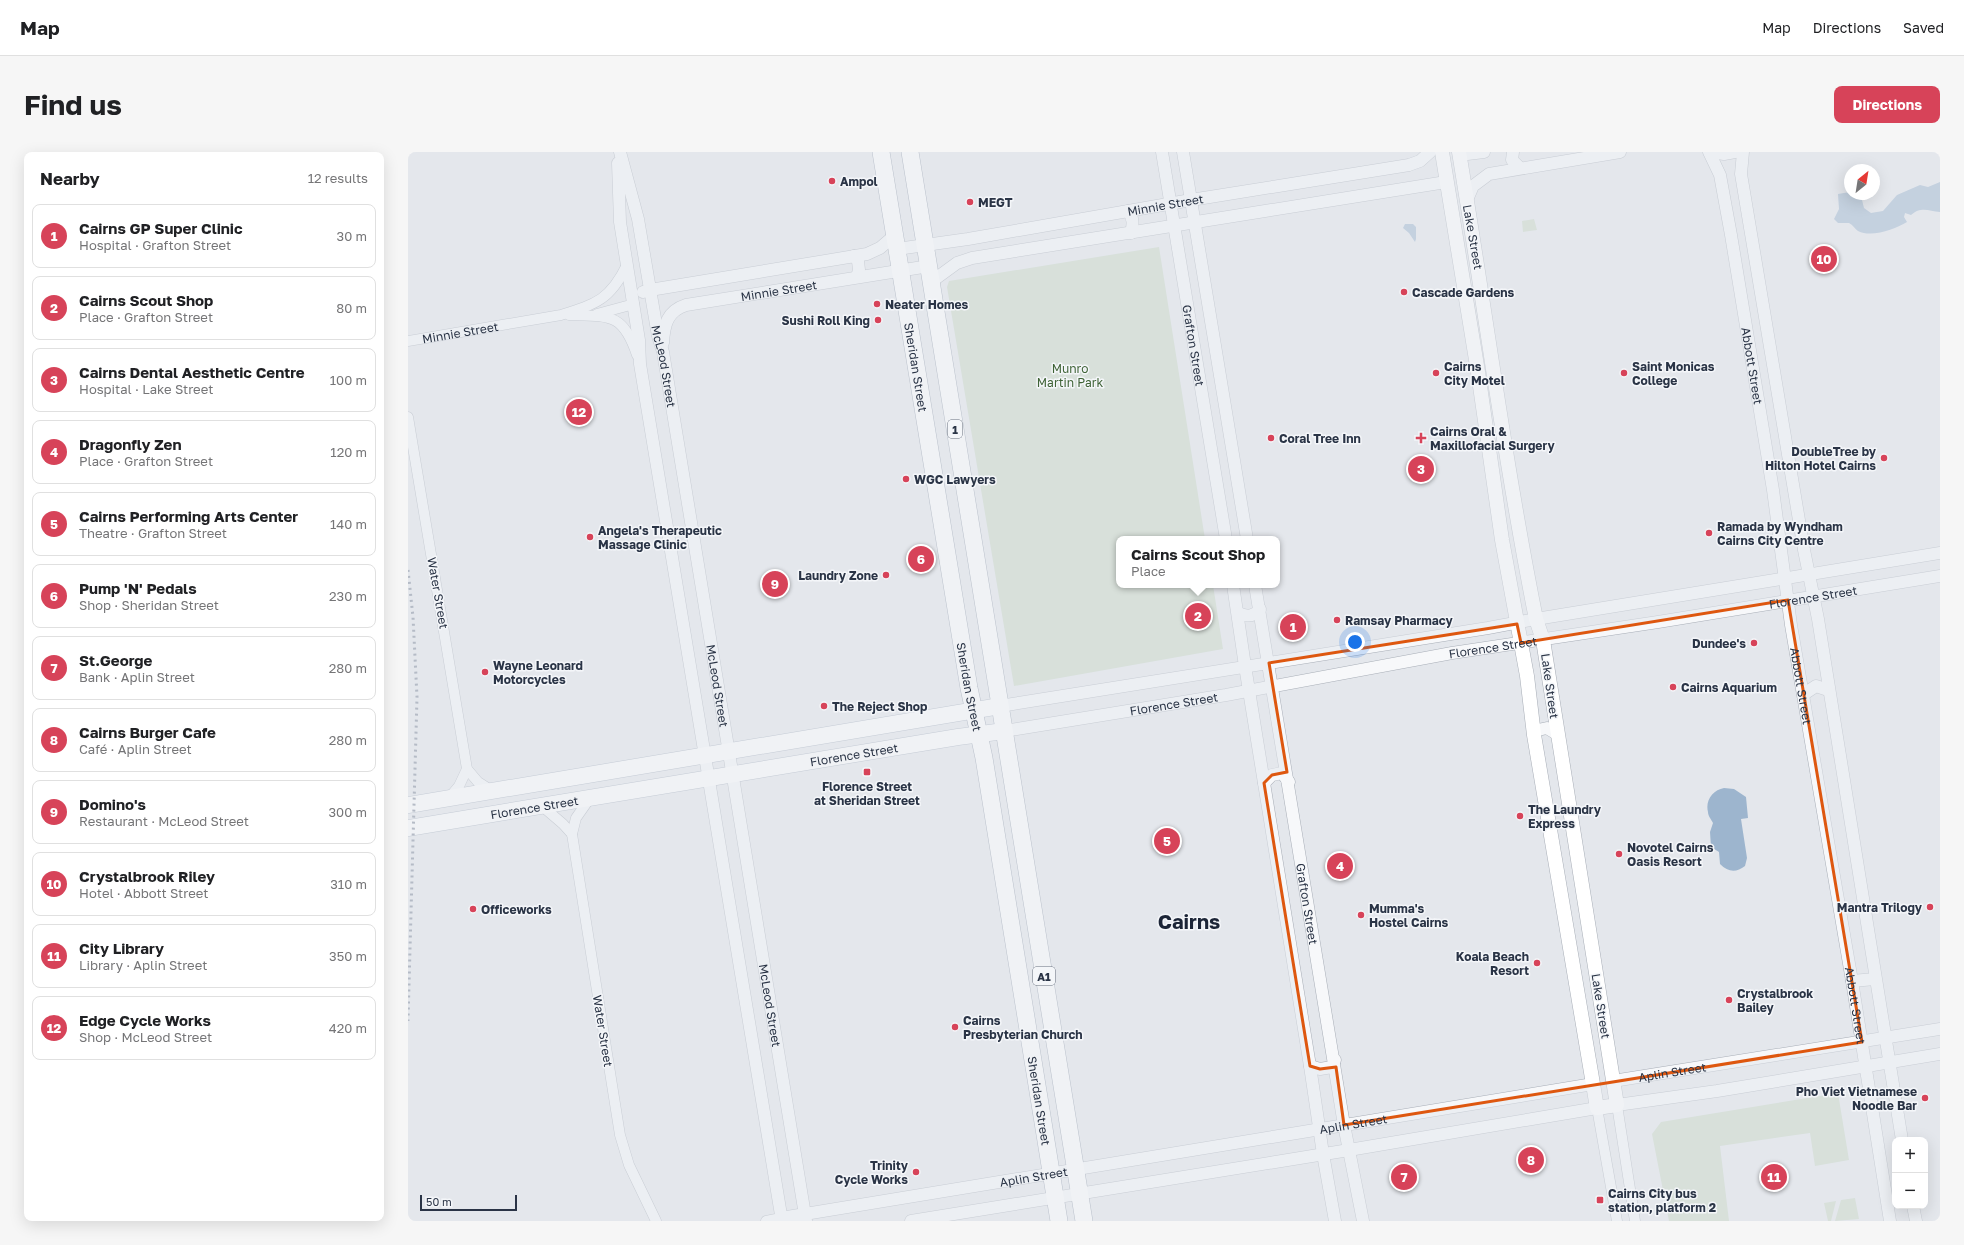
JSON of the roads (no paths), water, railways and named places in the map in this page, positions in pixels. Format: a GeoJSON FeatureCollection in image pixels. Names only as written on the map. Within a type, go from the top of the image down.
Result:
{"type":"FeatureCollection","features":[{"type":"Feature","properties":{"kind":"highway","name":"Sheridan Street"},"geometry":{"type":"LineString","coordinates":[[881,152],[969,688],[980,734],[1054,1198],[1059,1221]]}},
{"type":"Feature","properties":{"kind":"highway","name":"Sheridan Street"},"geometry":{"type":"LineString","coordinates":[[910,152],[1084,1221]]}},
{"type":"Feature","properties":{"kind":"highway"},"geometry":{"type":"LineString","coordinates":[[1003,879],[1009,873],[1018,872],[1028,876]]}},
{"type":"Feature","properties":{"kind":"highway"},"geometry":{"type":"LineString","coordinates":[[1037,1089],[1046,1097],[1059,1095],[1061,1086]]}},
{"type":"Feature","properties":{"kind":"main road","name":"Lake Street"},"geometry":{"type":"LineString","coordinates":[[1442,152],[1474,344],[1501,533],[1516,624],[1521,643],[1534,735],[1597,1108]]}},
{"type":"Feature","properties":{"kind":"main road","name":"Lake Street"},"geometry":{"type":"LineString","coordinates":[[1459,154],[1481,283],[1506,457],[1536,619],[1543,640],[1617,1105]]}},
{"type":"Feature","properties":{"kind":"main road"},"geometry":{"type":"LineString","coordinates":[[1446,182],[1459,154]]}},
{"type":"Feature","properties":{"kind":"main road","name":"Florence Street"},"geometry":{"type":"LineString","coordinates":[[408,805],[1000,706]]}},
{"type":"Feature","properties":{"kind":"main road","name":"Florence Street"},"geometry":{"type":"LineString","coordinates":[[408,828],[1004,731]]}},
{"type":"Feature","properties":{"kind":"main road"},"geometry":{"type":"LineString","coordinates":[[1582,1023],[1591,1026],[1598,1025],[1604,1020]]}},
{"type":"Feature","properties":{"kind":"main road","name":"Aplin Street"},"geometry":{"type":"LineString","coordinates":[[1593,1084],[1614,1081]]}},
{"type":"Feature","properties":{"kind":"main road","name":"Aplin Street"},"geometry":{"type":"LineString","coordinates":[[1597,1108],[1617,1105]]}},
{"type":"Feature","properties":{"kind":"street","name":"McLeod Street"},"geometry":{"type":"LineString","coordinates":[[619,152],[620,218],[639,340],[640,364],[781,1220]]}},
{"type":"Feature","properties":{"kind":"street","name":"McLeod Street"},"geometry":{"type":"LineString","coordinates":[[619,152],[638,219],[658,336],[663,352],[806,1218]]}},
{"type":"Feature","properties":{"kind":"street","name":"Grafton Street"},"geometry":{"type":"LineString","coordinates":[[1162,152],[1226,536]]}},
{"type":"Feature","properties":{"kind":"street","name":"Grafton Street"},"geometry":{"type":"LineString","coordinates":[[1183,152],[1246,536]]}},
{"type":"Feature","properties":{"kind":"street","name":"Minnie Street"},"geometry":{"type":"LineString","coordinates":[[560,315],[580,315],[608,312],[633,302],[641,294],[650,291],[854,256],[876,251],[896,242],[926,244],[968,238],[1392,168],[1416,163],[1430,152]]}},
{"type":"Feature","properties":{"kind":"street"},"geometry":{"type":"LineString","coordinates":[[1459,154],[1484,152]]}},
{"type":"Feature","properties":{"kind":"street"},"geometry":{"type":"LineString","coordinates":[[1513,152],[1512,160],[1520,168]]}},
{"type":"Feature","properties":{"kind":"street"},"geometry":{"type":"LineString","coordinates":[[1467,200],[1473,186],[1485,176],[1520,168],[1620,152]]}},
{"type":"Feature","properties":{"kind":"street"},"geometry":{"type":"LineString","coordinates":[[1710,152],[1724,154],[1735,152]]}},
{"type":"Feature","properties":{"kind":"street","name":"Abbott Street"},"geometry":{"type":"LineString","coordinates":[[1710,152],[1719,170],[1732,235],[1773,490],[1788,600],[1852,981],[1890,1221]]}},
{"type":"Feature","properties":{"kind":"street","name":"Abbott Street"},"geometry":{"type":"LineString","coordinates":[[1743,152],[1741,174],[1814,596],[1902,1137]]}},
{"type":"Feature","properties":{"kind":"street"},"geometry":{"type":"LineString","coordinates":[[1392,168],[1398,177],[1396,189]]}},
{"type":"Feature","properties":{"kind":"street","name":"Minnie Street"},"geometry":{"type":"LineString","coordinates":[[663,352],[664,328],[671,313],[680,307],[900,271],[930,274],[972,258],[1446,182]]}},
{"type":"Feature","properties":{"kind":"street"},"geometry":{"type":"LineString","coordinates":[[1128,211],[1132,216],[1133,225],[1131,233]]}},
{"type":"Feature","properties":{"kind":"street"},"geometry":{"type":"LineString","coordinates":[[968,238],[965,245],[967,253],[972,258]]}},
{"type":"Feature","properties":{"kind":"street"},"geometry":{"type":"LineString","coordinates":[[854,256],[858,261],[859,270],[856,278]]}},
{"type":"Feature","properties":{"kind":"street","name":"Minnie Street"},"geometry":{"type":"LineString","coordinates":[[408,341],[560,315],[588,306],[605,297],[619,281],[627,265]]}},
{"type":"Feature","properties":{"kind":"street"},"geometry":{"type":"LineString","coordinates":[[698,282],[695,294],[701,303]]}},
{"type":"Feature","properties":{"kind":"street"},"geometry":{"type":"LineString","coordinates":[[1188,309],[1194,303],[1207,302]]}},
{"type":"Feature","properties":{"kind":"street","name":"Minnie Street"},"geometry":{"type":"LineString","coordinates":[[580,315],[611,319],[619,323],[630,336],[640,364]]}},
{"type":"Feature","properties":{"kind":"street","name":"Water Street"},"geometry":{"type":"LineString","coordinates":[[408,417],[467,769]]}},
{"type":"Feature","properties":{"kind":"street","name":"Florence Street"},"geometry":{"type":"LineString","coordinates":[[1000,706],[1244,666],[1516,624],[1536,619],[1940,553]]}},
{"type":"Feature","properties":{"kind":"street","name":"Florence Street"},"geometry":{"type":"LineString","coordinates":[[1004,731],[1249,691],[1452,653],[1543,640],[1940,576]]}},
{"type":"Feature","properties":{"kind":"street","name":"Grafton Street"},"geometry":{"type":"LineString","coordinates":[[1234,588],[1244,666],[1335,1221]]}},
{"type":"Feature","properties":{"kind":"street","name":"Grafton Street"},"geometry":{"type":"LineString","coordinates":[[1256,588],[1335,1060],[1344,1125],[1363,1221]]}},
{"type":"Feature","properties":{"kind":"street"},"geometry":{"type":"LineString","coordinates":[[1238,613],[1246,617],[1255,615],[1260,609]]}},
{"type":"Feature","properties":{"kind":"street"},"geometry":{"type":"LineString","coordinates":[[1804,694],[1816,686],[1828,690]]}},
{"type":"Feature","properties":{"kind":"street"},"geometry":{"type":"LineString","coordinates":[[1534,735],[1538,730],[1547,728],[1557,734]]}},
{"type":"Feature","properties":{"kind":"street"},"geometry":{"type":"LineString","coordinates":[[449,798],[459,786],[467,769],[478,782],[492,791]]}},
{"type":"Feature","properties":{"kind":"street"},"geometry":{"type":"LineString","coordinates":[[1264,783],[1272,775],[1282,773],[1289,782]]}},
{"type":"Feature","properties":{"kind":"street","name":"Water Street"},"geometry":{"type":"LineString","coordinates":[[590,798],[576,818],[572,834],[620,1135],[629,1166],[656,1221]]}},
{"type":"Feature","properties":{"kind":"street"},"geometry":{"type":"LineString","coordinates":[[542,806],[564,824],[572,834]]}},
{"type":"Feature","properties":{"kind":"street"},"geometry":{"type":"LineString","coordinates":[[1852,981],[1875,979]]}},
{"type":"Feature","properties":{"kind":"street","name":"Aplin Street"},"geometry":{"type":"LineString","coordinates":[[1614,1081],[1940,1029]]}},
{"type":"Feature","properties":{"kind":"street","name":"Aplin Street"},"geometry":{"type":"LineString","coordinates":[[1617,1105],[1717,1092],[1940,1054]]}},
{"type":"Feature","properties":{"kind":"street"},"geometry":{"type":"LineString","coordinates":[[1310,1066],[1320,1069],[1332,1067],[1335,1060]]}},
{"type":"Feature","properties":{"kind":"street","name":"Aplin Street"},"geometry":{"type":"LineString","coordinates":[[766,1221],[806,1218],[1050,1173],[1593,1084]]}},
{"type":"Feature","properties":{"kind":"street","name":"Lake Street"},"geometry":{"type":"LineString","coordinates":[[1617,1105],[1635,1221]]}},
{"type":"Feature","properties":{"kind":"street","name":"Aplin Street"},"geometry":{"type":"LineString","coordinates":[[911,1221],[1597,1108]]}},
{"type":"Feature","properties":{"kind":"street","name":"Lake Street"},"geometry":{"type":"LineString","coordinates":[[1597,1108],[1617,1221]]}},
{"type":"Feature","properties":{"kind":"street"},"geometry":{"type":"LineString","coordinates":[[1914,1209],[1916,1221]]}},
{"type":"Feature","properties":{"kind":"water"},"geometry":{"type":"Polygon","coordinates":[[[1940,182],[1940,212],[1922,210],[1911,215],[1905,213],[1904,217],[1907,222],[1890,230],[1870,234],[1864,233],[1858,231],[1849,223],[1838,223],[1834,219],[1839,209],[1838,194],[1844,193],[1844,200],[1862,200],[1864,208],[1871,213],[1883,211],[1897,195],[1920,185],[1928,187],[1940,182]]]}},
{"type":"Feature","properties":{"kind":"water"},"geometry":{"type":"Polygon","coordinates":[[[1405,224],[1413,224],[1416,227],[1415,242],[1409,233],[1403,228],[1405,224]]]}},
{"type":"Feature","properties":{"kind":"water"},"geometry":{"type":"Polygon","coordinates":[[[1724,788],[1734,789],[1746,797],[1748,818],[1741,819],[1747,858],[1745,866],[1735,871],[1726,869],[1720,864],[1719,852],[1711,847],[1710,832],[1713,823],[1708,815],[1708,803],[1713,793],[1724,788]]]}},
{"type":"Feature","properties":{"kind":"railway"},"geometry":{"type":"LineString","coordinates":[[408,570],[413,617],[417,697],[408,1021]]}},
{"type":"Feature","properties":{"kind":"place","name":"Ampol"},"geometry":{"type":"Point","coordinates":[832,181]}},
{"type":"Feature","properties":{"kind":"place","name":"MEGT"},"geometry":{"type":"Point","coordinates":[970,202]}},
{"type":"Feature","properties":{"kind":"place","name":"Crystalbrook Riley"},"geometry":{"type":"Point","coordinates":[1824,259]}},
{"type":"Feature","properties":{"kind":"place","name":"Cascade Gardens"},"geometry":{"type":"Point","coordinates":[1404,292]}},
{"type":"Feature","properties":{"kind":"place","name":"Neater Homes"},"geometry":{"type":"Point","coordinates":[877,304]}},
{"type":"Feature","properties":{"kind":"place","name":"Sushi Roll King"},"geometry":{"type":"Point","coordinates":[878,320]}},
{"type":"Feature","properties":{"kind":"place","name":"Cairns City Motel"},"geometry":{"type":"Point","coordinates":[1436,373]}},
{"type":"Feature","properties":{"kind":"place","name":"Saint Monicas College"},"geometry":{"type":"Point","coordinates":[1624,373]}},
{"type":"Feature","properties":{"kind":"place","name":"Edge Cycle Works"},"geometry":{"type":"Point","coordinates":[579,412]}},
{"type":"Feature","properties":{"kind":"place","name":"Coral Tree Inn"},"geometry":{"type":"Point","coordinates":[1271,438]}},
{"type":"Feature","properties":{"kind":"place","name":"Cairns Oral & Maxillofacial Surgery"},"geometry":{"type":"Point","coordinates":[1421,438]}},
{"type":"Feature","properties":{"kind":"place","name":"DoubleTree by Hilton Hotel Cairns"},"geometry":{"type":"Point","coordinates":[1884,458]}},
{"type":"Feature","properties":{"kind":"place","name":"Cairns Dental Aesthetic Centre"},"geometry":{"type":"Point","coordinates":[1421,469]}},
{"type":"Feature","properties":{"kind":"place","name":"WGC Lawyers"},"geometry":{"type":"Point","coordinates":[906,479]}},
{"type":"Feature","properties":{"kind":"place","name":"Ramada by Wyndham Cairns City Centre"},"geometry":{"type":"Point","coordinates":[1709,533]}},
{"type":"Feature","properties":{"kind":"place","name":"Angela's Therapeutic Massage Clinic"},"geometry":{"type":"Point","coordinates":[590,537]}},
{"type":"Feature","properties":{"kind":"place","name":"Pump 'N' Pedals"},"geometry":{"type":"Point","coordinates":[921,559]}},
{"type":"Feature","properties":{"kind":"place","name":"Laundry Zone"},"geometry":{"type":"Point","coordinates":[886,575]}},
{"type":"Feature","properties":{"kind":"place","name":"Domino's"},"geometry":{"type":"Point","coordinates":[775,584]}},
{"type":"Feature","properties":{"kind":"place","name":"Cairns Scout Shop"},"geometry":{"type":"Point","coordinates":[1198,616]}},
{"type":"Feature","properties":{"kind":"place","name":"Ramsay Pharmacy"},"geometry":{"type":"Point","coordinates":[1337,620]}},
{"type":"Feature","properties":{"kind":"place","name":"Cairns GP Super Clinic"},"geometry":{"type":"Point","coordinates":[1293,627]}},
{"type":"Feature","properties":{"kind":"place","name":"Dundee's"},"geometry":{"type":"Point","coordinates":[1754,643]}},
{"type":"Feature","properties":{"kind":"place","name":"Wayne Leonard Motorcycles"},"geometry":{"type":"Point","coordinates":[485,672]}},
{"type":"Feature","properties":{"kind":"place","name":"Cairns Aquarium"},"geometry":{"type":"Point","coordinates":[1673,687]}},
{"type":"Feature","properties":{"kind":"place","name":"The Reject Shop"},"geometry":{"type":"Point","coordinates":[824,706]}},
{"type":"Feature","properties":{"kind":"place","name":"Florence Street at Sheridan Street"},"geometry":{"type":"Point","coordinates":[867,772]}},
{"type":"Feature","properties":{"kind":"place","name":"The Laundry Express"},"geometry":{"type":"Point","coordinates":[1520,816]}},
{"type":"Feature","properties":{"kind":"place","name":"Cairns Performing Arts Center"},"geometry":{"type":"Point","coordinates":[1167,841]}},
{"type":"Feature","properties":{"kind":"place","name":"Novotel Cairns Oasis Resort"},"geometry":{"type":"Point","coordinates":[1619,854]}},
{"type":"Feature","properties":{"kind":"place","name":"Dragonfly Zen"},"geometry":{"type":"Point","coordinates":[1340,866]}},
{"type":"Feature","properties":{"kind":"place","name":"Mantra Trilogy"},"geometry":{"type":"Point","coordinates":[1930,907]}},
{"type":"Feature","properties":{"kind":"place","name":"Officeworks"},"geometry":{"type":"Point","coordinates":[473,909]}},
{"type":"Feature","properties":{"kind":"place","name":"Mumma's Hostel Cairns"},"geometry":{"type":"Point","coordinates":[1361,915]}},
{"type":"Feature","properties":{"kind":"place","name":"Koala Beach Resort"},"geometry":{"type":"Point","coordinates":[1537,963]}},
{"type":"Feature","properties":{"kind":"place","name":"Crystalbrook Bailey"},"geometry":{"type":"Point","coordinates":[1729,1000]}},
{"type":"Feature","properties":{"kind":"place","name":"Cairns Presbyterian Church"},"geometry":{"type":"Point","coordinates":[955,1027]}},
{"type":"Feature","properties":{"kind":"place","name":"Pho Viet Vietnamese Noodle Bar"},"geometry":{"type":"Point","coordinates":[1925,1098]}},
{"type":"Feature","properties":{"kind":"place","name":"Cairns Burger Cafe"},"geometry":{"type":"Point","coordinates":[1531,1160]}},
{"type":"Feature","properties":{"kind":"place","name":"Trinity Cycle Works"},"geometry":{"type":"Point","coordinates":[916,1172]}},
{"type":"Feature","properties":{"kind":"place","name":"St.George"},"geometry":{"type":"Point","coordinates":[1404,1177]}},
{"type":"Feature","properties":{"kind":"place","name":"City Library"},"geometry":{"type":"Point","coordinates":[1774,1177]}},
{"type":"Feature","properties":{"kind":"place","name":"Cairns City bus station, platform 2"},"geometry":{"type":"Point","coordinates":[1600,1200]}},
{"type":"Feature","properties":{"kind":"district","name":"Cairns"},"geometry":{"type":"Point","coordinates":[1189,921]}},
{"type":"Feature","properties":{"kind":"park label","name":"Munro Martin Park"},"geometry":{"type":"Point","coordinates":[1070,375]}}]}
